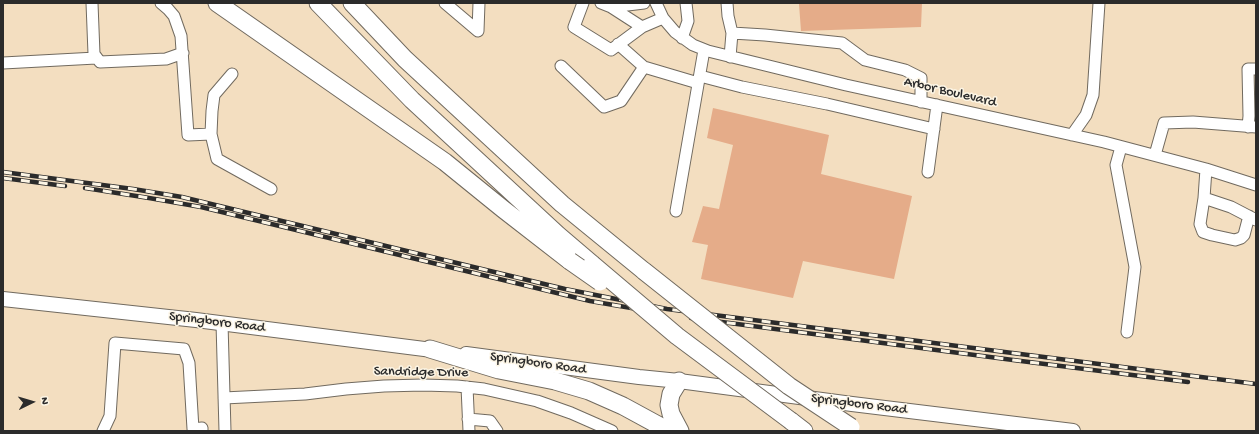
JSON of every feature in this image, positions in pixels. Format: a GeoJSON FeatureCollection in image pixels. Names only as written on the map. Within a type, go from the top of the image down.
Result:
{"type":"FeatureCollection","features":[{"type":"Feature","properties":{"kind":"highway"},"geometry":{"type":"LineString","coordinates":[[217,3],[445,162],[570,261],[677,336],[798,426]]}},
{"type":"Feature","properties":{"kind":"highway"},"geometry":{"type":"LineString","coordinates":[[318,3],[412,100],[553,230],[677,336]]}},
{"type":"Feature","properties":{"kind":"highway"},"geometry":{"type":"LineString","coordinates":[[352,3],[404,59],[562,204],[789,386],[854,429]]}},
{"type":"Feature","properties":{"kind":"highway"},"geometry":{"type":"LineString","coordinates":[[430,349],[499,370],[555,381],[589,391],[623,406],[669,431]]}},
{"type":"Feature","properties":{"kind":"highway"},"geometry":{"type":"LineString","coordinates":[[679,381],[671,394],[669,405],[671,414],[680,431]]}},
{"type":"Feature","properties":{"kind":"main road","name":"Springboro Road"},"geometry":{"type":"LineString","coordinates":[[3,299],[222,323],[1073,431]]}},
{"type":"Feature","properties":{"kind":"street"},"geometry":{"type":"LineString","coordinates":[[92,3],[94,54],[100,62],[166,59],[183,50]]}},
{"type":"Feature","properties":{"kind":"street"},"geometry":{"type":"LineString","coordinates":[[161,3],[174,16],[182,36],[188,135],[212,134]]}},
{"type":"Feature","properties":{"kind":"street"},"geometry":{"type":"LineString","coordinates":[[445,3],[478,30],[479,3]]}},
{"type":"Feature","properties":{"kind":"street"},"geometry":{"type":"LineString","coordinates":[[583,3],[574,27],[611,50],[642,27],[663,18]]}},
{"type":"Feature","properties":{"kind":"street"},"geometry":{"type":"LineString","coordinates":[[606,5],[644,3]]}},
{"type":"Feature","properties":{"kind":"street","name":"Arbor Boulevard"},"geometry":{"type":"LineString","coordinates":[[656,3],[663,18],[682,38],[704,50],[780,70],[1155,155],[1256,185]]}},
{"type":"Feature","properties":{"kind":"street"},"geometry":{"type":"LineString","coordinates":[[682,38],[688,21],[686,3]]}},
{"type":"Feature","properties":{"kind":"street"},"geometry":{"type":"LineString","coordinates":[[728,3],[728,16],[732,33],[730,57]]}},
{"type":"Feature","properties":{"kind":"street"},"geometry":{"type":"LineString","coordinates":[[1072,135],[1086,115],[1093,95],[1099,3]]}},
{"type":"Feature","properties":{"kind":"street"},"geometry":{"type":"LineString","coordinates":[[606,5],[642,27]]}},
{"type":"Feature","properties":{"kind":"street"},"geometry":{"type":"LineString","coordinates":[[732,33],[765,35],[842,44],[865,60],[905,70],[921,78],[921,102]]}},
{"type":"Feature","properties":{"kind":"street"},"geometry":{"type":"LineString","coordinates":[[618,44],[644,67],[699,80],[826,104],[934,129]]}},
{"type":"Feature","properties":{"kind":"street"},"geometry":{"type":"LineString","coordinates":[[676,211],[704,50]]}},
{"type":"Feature","properties":{"kind":"street"},"geometry":{"type":"LineString","coordinates":[[3,63],[96,58]]}},
{"type":"Feature","properties":{"kind":"street"},"geometry":{"type":"LineString","coordinates":[[561,66],[604,107],[621,101],[644,67]]}},
{"type":"Feature","properties":{"kind":"street"},"geometry":{"type":"LineString","coordinates":[[1155,155],[1164,123],[1193,122],[1252,127],[1249,116],[1248,69],[1256,69]]}},
{"type":"Feature","properties":{"kind":"street"},"geometry":{"type":"LineString","coordinates":[[232,74],[214,95],[212,134],[217,158],[271,189]]}},
{"type":"Feature","properties":{"kind":"street"},"geometry":{"type":"LineString","coordinates":[[928,172],[937,105]]}},
{"type":"Feature","properties":{"kind":"street"},"geometry":{"type":"LineString","coordinates":[[1121,147],[1116,165],[1135,267],[1127,332]]}},
{"type":"Feature","properties":{"kind":"street"},"geometry":{"type":"LineString","coordinates":[[1204,198],[1232,207],[1252,218],[1241,238],[1235,240],[1203,232],[1200,224],[1206,169]]}},
{"type":"Feature","properties":{"kind":"street"},"geometry":{"type":"LineString","coordinates":[[222,323],[225,431]]}},
{"type":"Feature","properties":{"kind":"street"},"geometry":{"type":"LineString","coordinates":[[103,431],[110,416],[115,343],[184,349],[189,363],[193,429],[202,428],[202,431]]}},
{"type":"Feature","properties":{"kind":"street","name":"Sandridge Drive"},"geometry":{"type":"LineString","coordinates":[[224,398],[305,394],[384,386],[423,385],[467,387],[511,394],[537,401],[571,413],[612,431]]}},
{"type":"Feature","properties":{"kind":"street"},"geometry":{"type":"LineString","coordinates":[[467,387],[468,431]]}},
{"type":"Feature","properties":{"kind":"street"},"geometry":{"type":"LineString","coordinates":[[468,419],[490,421],[497,431]]}},
{"type":"Feature","properties":{"kind":"building"},"geometry":{"type":"Polygon","coordinates":[[[922,3],[921,27],[801,31],[799,4],[922,3]]]}},
{"type":"Feature","properties":{"kind":"building"},"geometry":{"type":"Polygon","coordinates":[[[713,108],[829,135],[821,174],[912,196],[894,279],[803,261],[793,298],[701,279],[708,245],[692,242],[703,206],[719,209],[733,145],[707,138],[713,108]]]}},
{"type":"Feature","properties":{"kind":"railway"},"geometry":{"type":"LineString","coordinates":[[3,172],[182,197],[565,289],[667,309],[1256,384]]}},
{"type":"Feature","properties":{"kind":"railway"},"geometry":{"type":"LineString","coordinates":[[3,178],[65,186]]}},
{"type":"Feature","properties":{"kind":"railway"},"geometry":{"type":"LineString","coordinates":[[85,188],[201,207],[590,301],[649,311]]}},
{"type":"Feature","properties":{"kind":"railway"},"geometry":{"type":"LineString","coordinates":[[691,318],[1188,382]]}}]}
